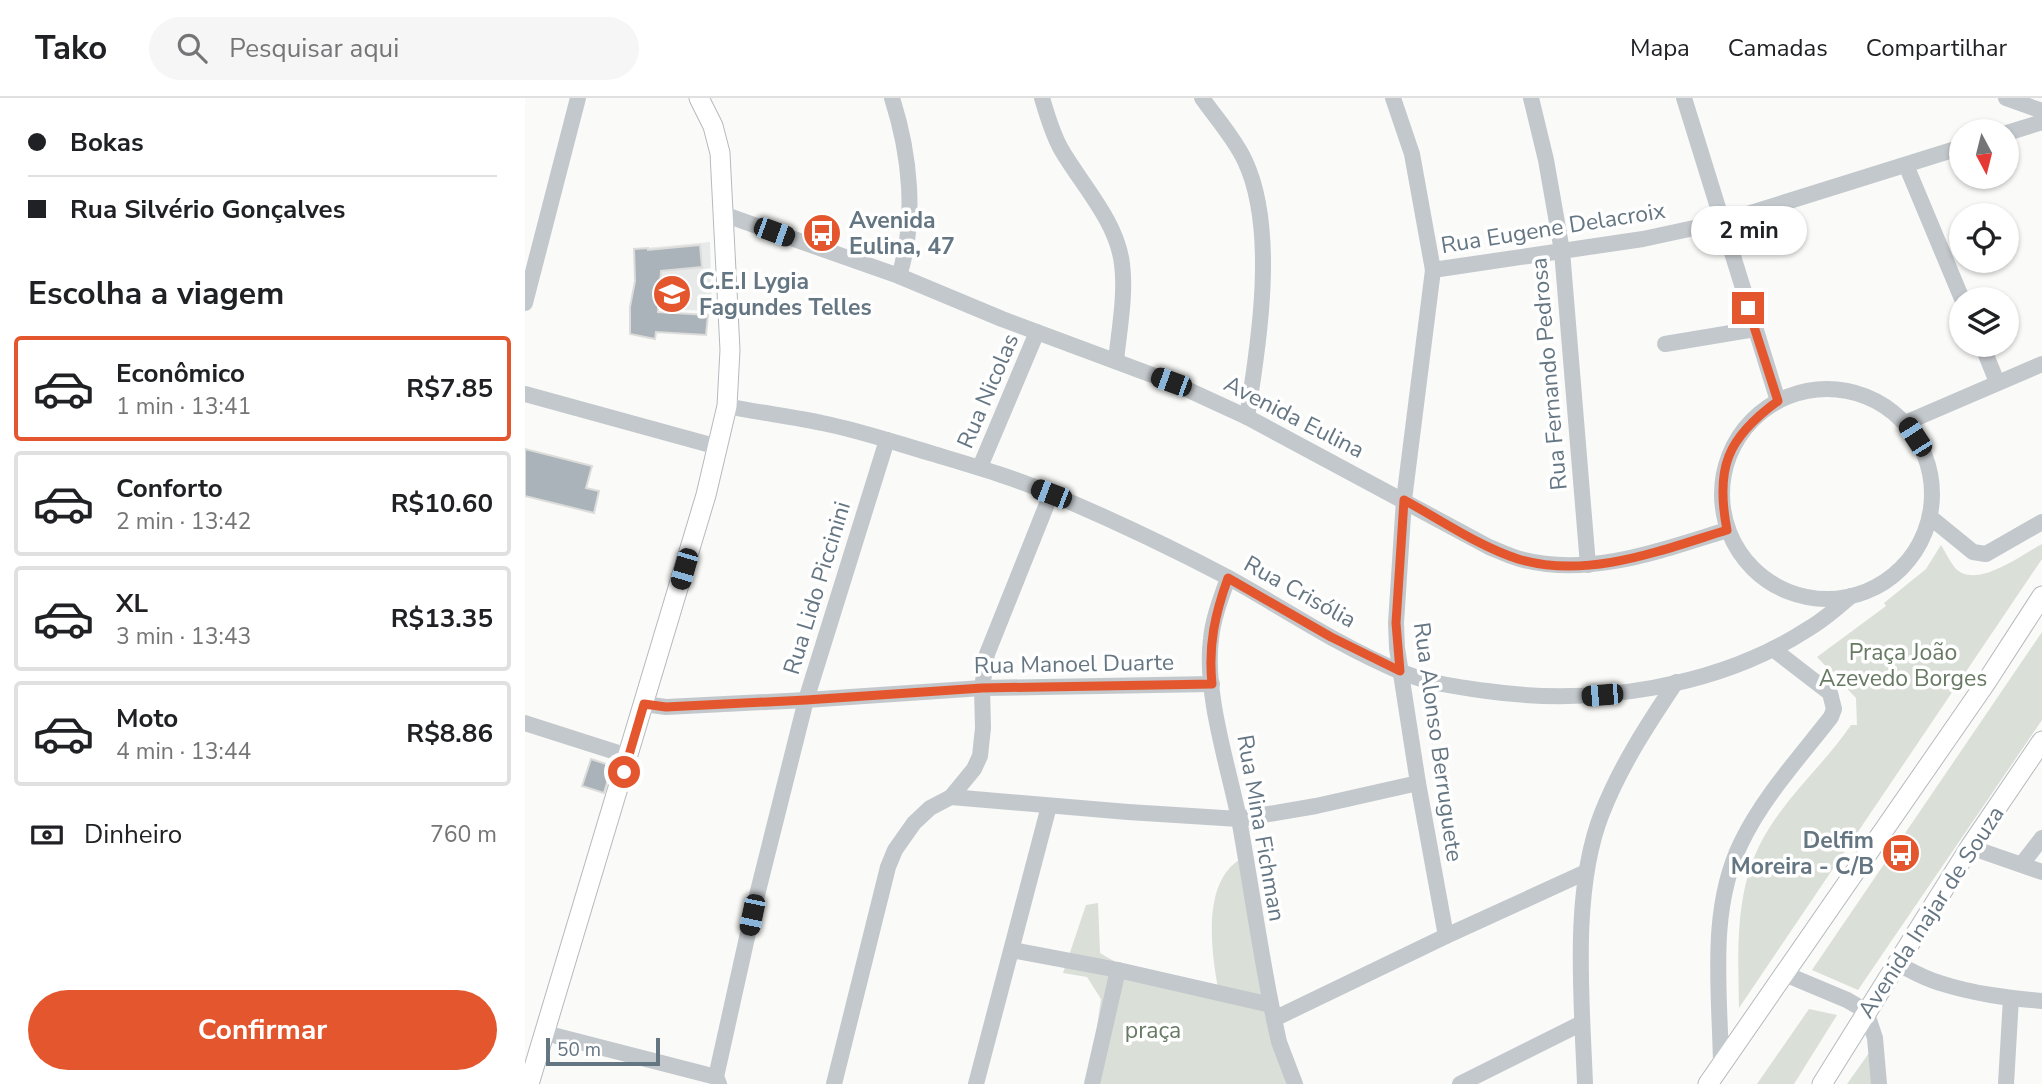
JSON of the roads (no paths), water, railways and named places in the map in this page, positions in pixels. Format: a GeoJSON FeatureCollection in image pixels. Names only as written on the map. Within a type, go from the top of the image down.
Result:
{"type":"FeatureCollection","features":[{"type":"Feature","properties":{"kind":"main road"},"geometry":{"type":"LineString","coordinates":[[529,1084],[706,495],[727,406],[730,350],[720,153],[713,126],[699,98]]}},
{"type":"Feature","properties":{"kind":"main road"},"geometry":{"type":"LineString","coordinates":[[1708,1084],[1984,686],[2042,596]]}},
{"type":"Feature","properties":{"kind":"main road","name":"Avenida Inajar de Souza"},"geometry":{"type":"LineString","coordinates":[[1822,1084],[1970,847],[2042,741]]}},
{"type":"Feature","properties":{"kind":"street"},"geometry":{"type":"LineString","coordinates":[[525,303],[578,98]]}},
{"type":"Feature","properties":{"kind":"street"},"geometry":{"type":"LineString","coordinates":[[892,98],[904,140],[910,208],[908,242],[899,276]]}},
{"type":"Feature","properties":{"kind":"street"},"geometry":{"type":"LineString","coordinates":[[1042,98],[1050,126],[1061,149],[1090,190],[1116,242],[1122,264],[1121,315],[1116,361]]}},
{"type":"Feature","properties":{"kind":"street"},"geometry":{"type":"LineString","coordinates":[[1202,98],[1244,158],[1256,190],[1262,235],[1261,307],[1258,356],[1247,417]]}},
{"type":"Feature","properties":{"kind":"street","name":"Rua Alonso Berruguete"},"geometry":{"type":"LineString","coordinates":[[1393,98],[1412,153],[1433,270],[1404,500],[1396,623],[1400,671],[1446,936]]}},
{"type":"Feature","properties":{"kind":"street","name":"Rua Fernando Pedrosa"},"geometry":{"type":"LineString","coordinates":[[1531,98],[1546,160],[1562,251],[1588,565]]}},
{"type":"Feature","properties":{"kind":"street"},"geometry":{"type":"LineString","coordinates":[[1683,98],[1778,401]]}},
{"type":"Feature","properties":{"kind":"street"},"geometry":{"type":"LineString","coordinates":[[2006,98],[2042,111]]}},
{"type":"Feature","properties":{"kind":"street"},"geometry":{"type":"LineString","coordinates":[[2019,129],[2042,122]]}},
{"type":"Feature","properties":{"kind":"street","name":"Rua Eugene Delacroix"},"geometry":{"type":"LineString","coordinates":[[1433,270],[1643,239],[1722,222],[1949,151]]}},
{"type":"Feature","properties":{"kind":"street"},"geometry":{"type":"LineString","coordinates":[[1906,165],[1957,287]]}},
{"type":"Feature","properties":{"kind":"street","name":"Avenida Eulina"},"geometry":{"type":"LineString","coordinates":[[723,214],[899,276],[1171,382],[1247,417],[1489,547],[1520,559],[1551,565],[1588,565],[1644,555],[1727,530]]}},
{"type":"Feature","properties":{"kind":"street"},"geometry":{"type":"LineString","coordinates":[[1665,344],[1755,329]]}},
{"type":"Feature","properties":{"kind":"street","name":"Rua Nicolas"},"geometry":{"type":"LineString","coordinates":[[980,467],[1037,332]]}},
{"type":"Feature","properties":{"kind":"street"},"geometry":{"type":"LineString","coordinates":[[1987,357],[1997,382]]}},
{"type":"Feature","properties":{"kind":"street"},"geometry":{"type":"LineString","coordinates":[[1905,424],[2042,364]]}},
{"type":"Feature","properties":{"kind":"street"},"geometry":{"type":"LineString","coordinates":[[1811,390],[1846,390],[1878,402],[1905,424],[1924,451],[1932,484],[1930,517],[1920,544],[1902,568],[1879,586],[1851,596],[1821,599],[1791,593],[1764,578],[1742,557],[1727,530],[1721,500],[1724,470],[1735,442],[1753,418],[1778,401],[1811,390]]}},
{"type":"Feature","properties":{"kind":"street"},"geometry":{"type":"LineString","coordinates":[[525,394],[718,447]]}},
{"type":"Feature","properties":{"kind":"street","name":"Rua Crisólia"},"geometry":{"type":"LineString","coordinates":[[727,406],[823,423],[887,440],[980,467],[1051,494],[1228,578],[1331,637],[1400,671],[1447,685],[1524,695],[1575,697],[1630,692],[1677,682],[1725,668],[1773,649],[1807,630],[1851,596]]}},
{"type":"Feature","properties":{"kind":"street","name":"Rua Lido Piccinini"},"geometry":{"type":"LineString","coordinates":[[718,1081],[752,915],[806,700],[887,440]]}},
{"type":"Feature","properties":{"kind":"street"},"geometry":{"type":"LineString","coordinates":[[834,1084],[872,925],[895,850],[914,823],[930,808],[951,797],[974,769],[980,756],[983,728],[982,688],[988,654],[1051,494]]}},
{"type":"Feature","properties":{"kind":"street"},"geometry":{"type":"LineString","coordinates":[[1930,517],[1973,552],[1986,554],[2042,522]]}},
{"type":"Feature","properties":{"kind":"street","name":"Rua Mina Fichman"},"geometry":{"type":"LineString","coordinates":[[1228,578],[1215,614],[1210,641],[1212,684],[1239,819],[1272,1012],[1279,1042],[1295,1084]]}},
{"type":"Feature","properties":{"kind":"street"},"geometry":{"type":"LineString","coordinates":[[1721,1065],[1719,928],[1729,872],[1755,816],[1831,717],[1834,709],[1830,693],[1773,649]]}},
{"type":"Feature","properties":{"kind":"street"},"geometry":{"type":"LineString","coordinates":[[1585,1084],[1581,939],[1586,872],[1601,815],[1623,767],[1677,682]]}},
{"type":"Feature","properties":{"kind":"street","name":"Rua Manoel Duarte"},"geometry":{"type":"LineString","coordinates":[[644,704],[666,707],[982,688],[1212,684]]}},
{"type":"Feature","properties":{"kind":"street"},"geometry":{"type":"LineString","coordinates":[[525,723],[628,756]]}},
{"type":"Feature","properties":{"kind":"street"},"geometry":{"type":"LineString","coordinates":[[951,797],[1239,819],[1316,806],[1418,783]]}},
{"type":"Feature","properties":{"kind":"street"},"geometry":{"type":"LineString","coordinates":[[976,1084],[1049,806]]}},
{"type":"Feature","properties":{"kind":"street"},"geometry":{"type":"LineString","coordinates":[[2022,864],[2042,838]]}},
{"type":"Feature","properties":{"kind":"street"},"geometry":{"type":"LineString","coordinates":[[1970,847],[2042,872]]}},
{"type":"Feature","properties":{"kind":"street"},"geometry":{"type":"LineString","coordinates":[[1012,950],[1118,970],[1272,1012],[1586,872]]}},
{"type":"Feature","properties":{"kind":"street"},"geometry":{"type":"LineString","coordinates":[[1896,963],[1938,983],[1987,995],[2042,1001]]}},
{"type":"Feature","properties":{"kind":"street"},"geometry":{"type":"LineString","coordinates":[[1092,1084],[1118,970]]}},
{"type":"Feature","properties":{"kind":"street"},"geometry":{"type":"LineString","coordinates":[[1785,974],[1847,1000],[1866,1011],[1875,1038],[1879,1084]]}},
{"type":"Feature","properties":{"kind":"street"},"geometry":{"type":"LineString","coordinates":[[2006,1084],[2011,998]]}},
{"type":"Feature","properties":{"kind":"street"},"geometry":{"type":"LineString","coordinates":[[1460,1084],[1582,1023]]}},
{"type":"Feature","properties":{"kind":"street"},"geometry":{"type":"LineString","coordinates":[[545,1033],[718,1081]]}},
{"type":"Feature","properties":{"kind":"place","name":"Avenida Eulina, 47"},"geometry":{"type":"Point","coordinates":[822,233]}},
{"type":"Feature","properties":{"kind":"place","name":"C.E.I Lygia Fagundes Telles"},"geometry":{"type":"Point","coordinates":[672,294]}},
{"type":"Feature","properties":{"kind":"place","name":"Delfim Moreira - C/B"},"geometry":{"type":"Point","coordinates":[1901,853]}},
{"type":"Feature","properties":{"kind":"park label","name":"Praça João Azevedo Borges"},"geometry":{"type":"Point","coordinates":[1903,665]}},
{"type":"Feature","properties":{"kind":"park label","name":"praça"},"geometry":{"type":"Point","coordinates":[1153,1030]}}]}
